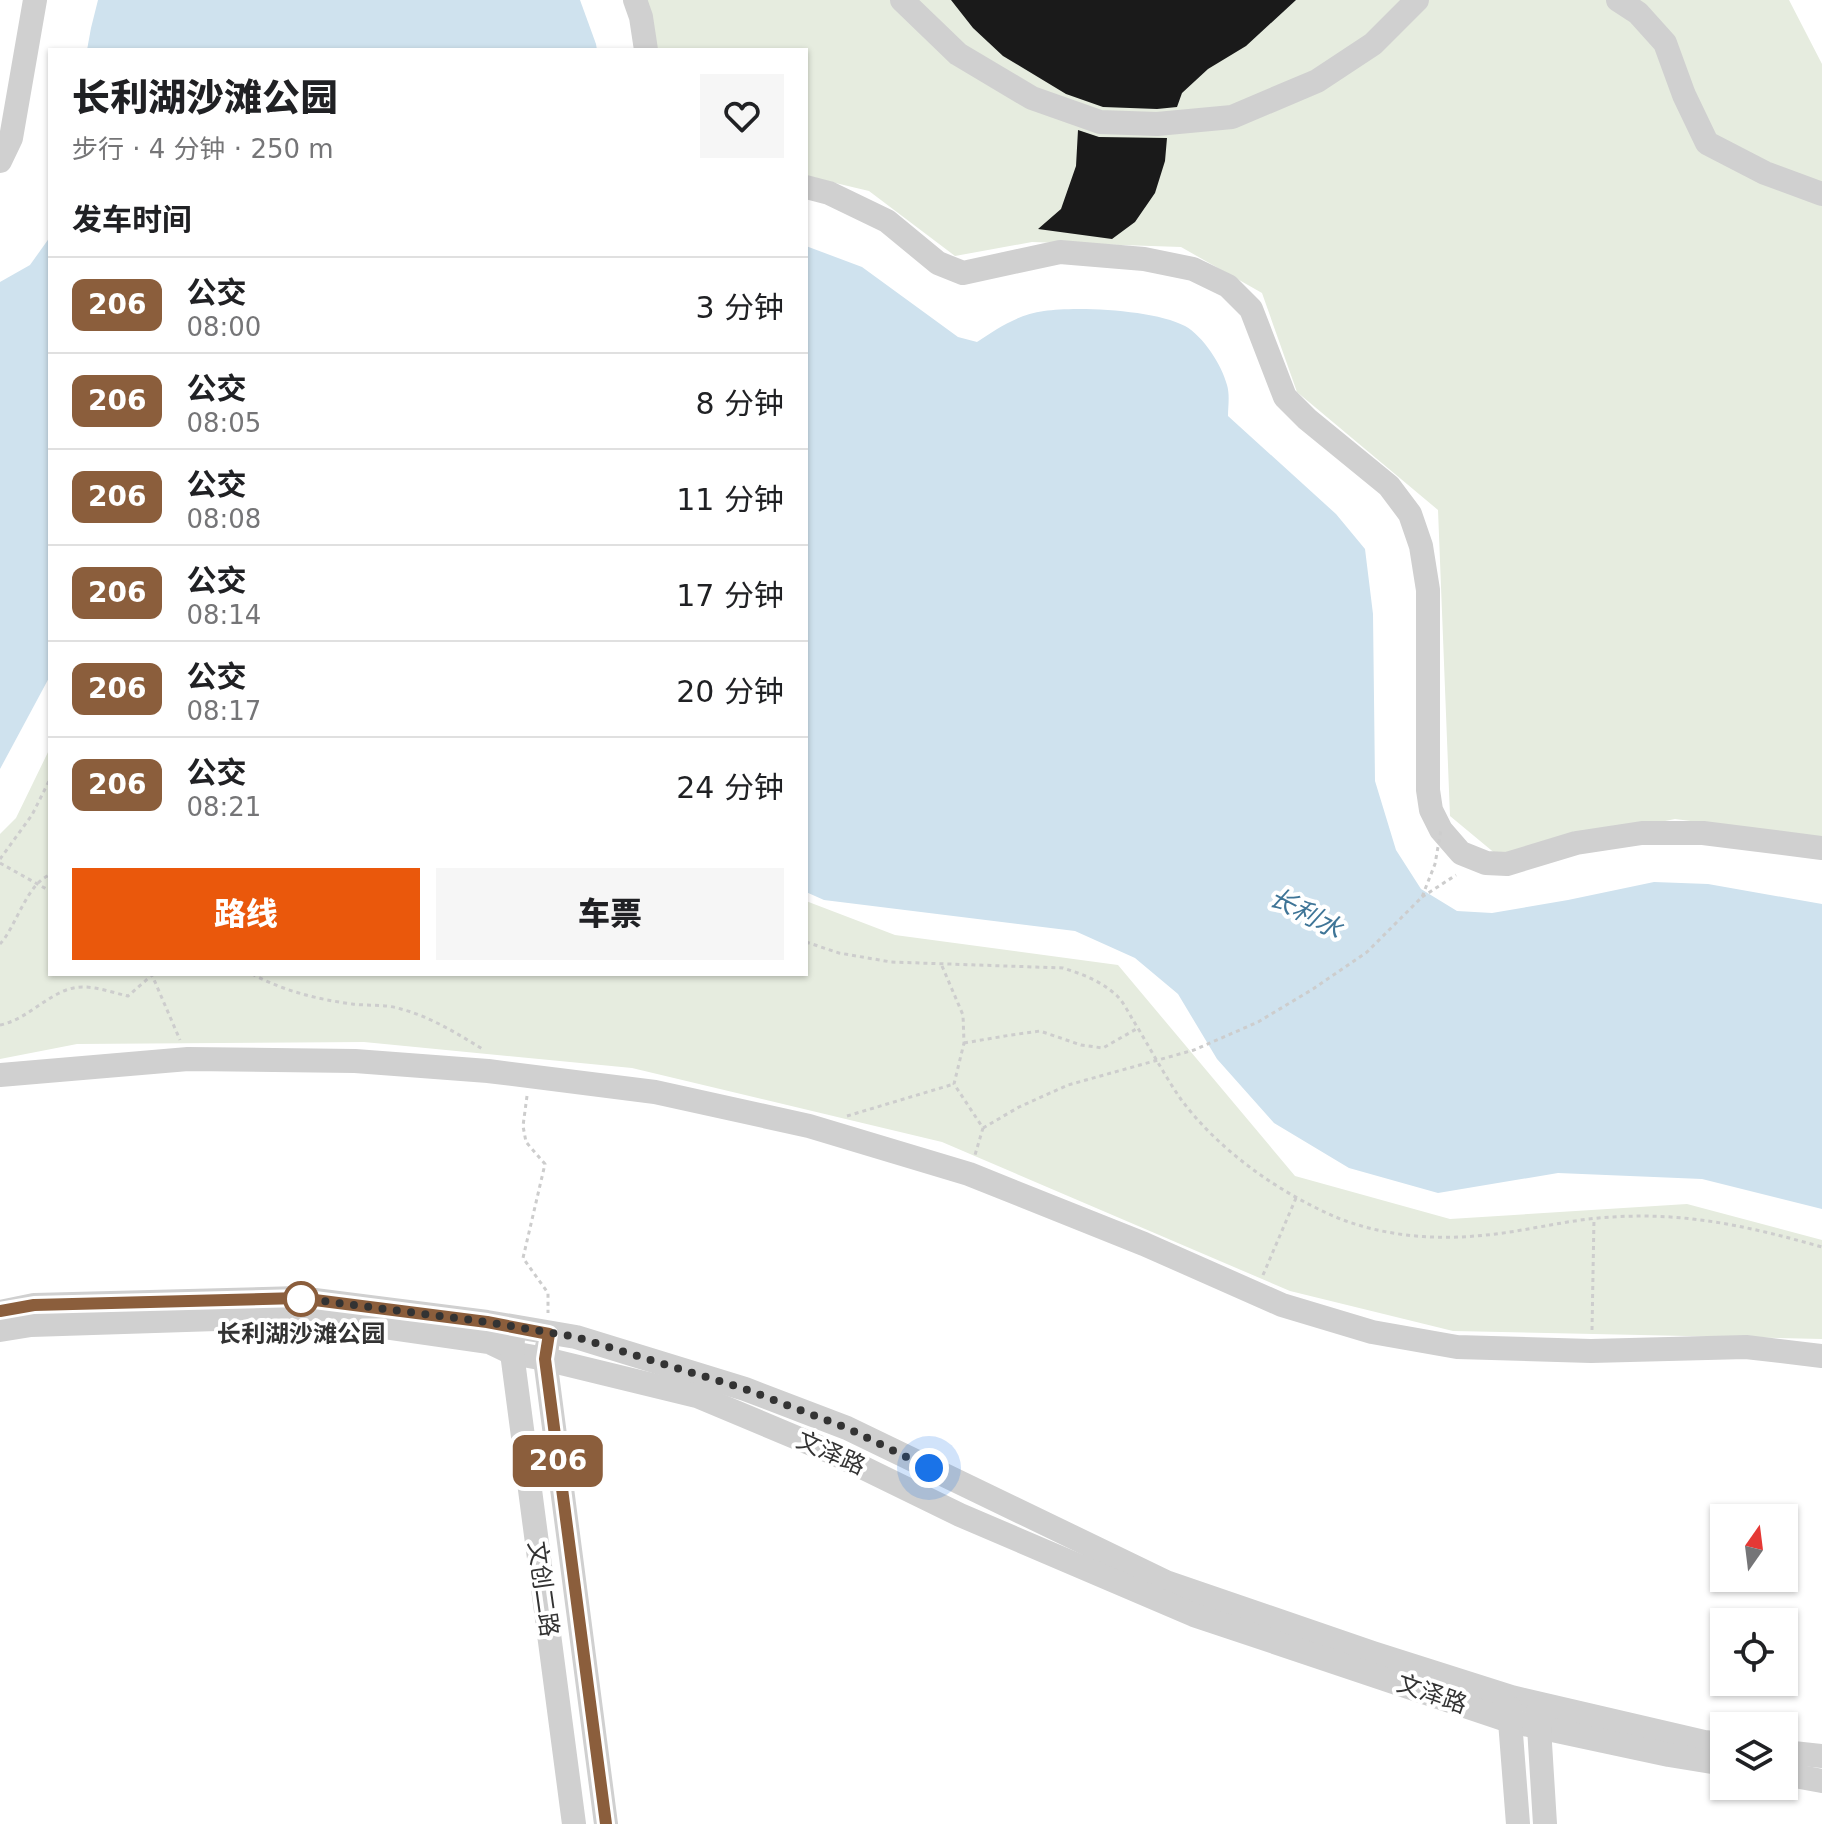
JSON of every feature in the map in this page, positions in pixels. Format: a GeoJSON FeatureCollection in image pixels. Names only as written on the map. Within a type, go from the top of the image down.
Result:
{"type":"FeatureCollection","features":[{"type":"Feature","properties":{"kind":"street"},"geometry":{"type":"LineString","coordinates":[[0,161],[11,138],[35,0]]}},
{"type":"Feature","properties":{"kind":"street"},"geometry":{"type":"LineString","coordinates":[[635,0],[646,48]]}},
{"type":"Feature","properties":{"kind":"street"},"geometry":{"type":"LineString","coordinates":[[902,0],[958,54],[1032,98],[1100,122],[1157,124],[1232,117],[1317,81],[1373,44],[1417,0]]}},
{"type":"Feature","properties":{"kind":"street"},"geometry":{"type":"LineString","coordinates":[[1618,0],[1638,13],[1665,43],[1684,95],[1707,143],[1765,173],[1822,194]]}},
{"type":"Feature","properties":{"kind":"street"},"geometry":{"type":"LineString","coordinates":[[808,188],[829,193],[887,221],[938,263],[963,273],[1060,252],[1144,259],[1193,269],[1228,286],[1251,309],[1285,397],[1307,419],[1389,486],[1410,514],[1421,546],[1428,590],[1428,790],[1431,810],[1441,830],[1461,853],[1486,863],[1507,864],[1576,843],[1642,833],[1703,833],[1822,848]]}},
{"type":"Feature","properties":{"kind":"street"},"geometry":{"type":"LineString","coordinates":[[0,1075],[188,1059],[355,1061],[488,1071],[655,1092],[809,1126],[969,1174],[1144,1244],[1282,1305],[1372,1332],[1457,1347],[1591,1351],[1746,1347],[1822,1356]]}},
{"type":"Feature","properties":{"kind":"street","name":"文泽路"},"geometry":{"type":"LineString","coordinates":[[0,1312],[34,1305],[299,1298],[487,1322],[576,1337],[745,1389],[847,1428],[1166,1582],[1373,1653],[1510,1709]]}},
{"type":"Feature","properties":{"kind":"street","name":"文泽路"},"geometry":{"type":"LineString","coordinates":[[0,1330],[31,1325],[308,1316],[489,1342],[512,1353],[697,1396],[833,1453],[960,1515],[1194,1615],[1510,1709],[1710,1743]]}},
{"type":"Feature","properties":{"kind":"street","name":"文创二路"},"geometry":{"type":"LineString","coordinates":[[513,1327],[512,1353],[574,1824]]}},
{"type":"Feature","properties":{"kind":"street","name":"文创二路"},"geometry":{"type":"LineString","coordinates":[[549,1334],[545,1359],[606,1824]]}},
{"type":"Feature","properties":{"kind":"street"},"geometry":{"type":"LineString","coordinates":[[1510,1709],[1518,1824]]}},
{"type":"Feature","properties":{"kind":"street"},"geometry":{"type":"LineString","coordinates":[[1538,1714],[1545,1824]]}},
{"type":"Feature","properties":{"kind":"street","name":"文泽路"},"geometry":{"type":"LineString","coordinates":[[1538,1714],[1669,1755],[1710,1762]]}},
{"type":"Feature","properties":{"kind":"street"},"geometry":{"type":"LineString","coordinates":[[1798,1753],[1822,1756]]}},
{"type":"Feature","properties":{"kind":"street"},"geometry":{"type":"LineString","coordinates":[[1798,1777],[1822,1781]]}},
{"type":"Feature","properties":{"kind":"path"},"geometry":{"type":"LineString","coordinates":[[48,783],[32,815],[0,861],[48,890]]}},
{"type":"Feature","properties":{"kind":"path"},"geometry":{"type":"LineString","coordinates":[[1422,897],[1435,864],[1441,830]]}},
{"type":"Feature","properties":{"kind":"path"},"geometry":{"type":"LineString","coordinates":[[969,1174],[983,1128],[1019,1107],[1068,1085],[1194,1050],[1258,1022],[1367,952],[1422,897],[1454,875],[1486,863]]}},
{"type":"Feature","properties":{"kind":"path"},"geometry":{"type":"LineString","coordinates":[[0,944],[8,936],[24,903],[48,876]]}},
{"type":"Feature","properties":{"kind":"path"},"geometry":{"type":"LineString","coordinates":[[808,943],[839,953],[891,962],[1063,968],[1088,976],[1118,996],[1181,1099],[1216,1139],[1262,1176],[1296,1198],[1375,1230],[1426,1237],[1476,1236],[1594,1218],[1683,1217],[1758,1229],[1822,1247]]}},
{"type":"Feature","properties":{"kind":"path"},"geometry":{"type":"LineString","coordinates":[[942,964],[963,1015],[964,1043],[954,1084],[983,1128]]}},
{"type":"Feature","properties":{"kind":"path"},"geometry":{"type":"LineString","coordinates":[[0,1025],[13,1022],[55,995],[83,987],[128,996],[150,976]]}},
{"type":"Feature","properties":{"kind":"path"},"geometry":{"type":"LineString","coordinates":[[153,976],[188,1059]]}},
{"type":"Feature","properties":{"kind":"path"},"geometry":{"type":"LineString","coordinates":[[256,976],[306,996],[400,1008],[435,1021],[492,1054]]}},
{"type":"Feature","properties":{"kind":"path"},"geometry":{"type":"LineString","coordinates":[[964,1043],[1040,1031],[1081,1045],[1103,1048],[1138,1028]]}},
{"type":"Feature","properties":{"kind":"path"},"geometry":{"type":"LineString","coordinates":[[529,1076],[523,1126],[526,1142],[545,1164],[523,1258],[548,1293],[549,1334]]}},
{"type":"Feature","properties":{"kind":"path"},"geometry":{"type":"LineString","coordinates":[[809,1126],[954,1084]]}},
{"type":"Feature","properties":{"kind":"path"},"geometry":{"type":"LineString","coordinates":[[1255,1293],[1296,1198]]}},
{"type":"Feature","properties":{"kind":"path"},"geometry":{"type":"LineString","coordinates":[[1591,1351],[1594,1218]]}},
{"type":"Feature","properties":{"kind":"shaded area"},"geometry":{"type":"Polygon","coordinates":[[[645,0],[1789,0],[1822,64],[1822,838],[1675,819],[1497,855],[1450,816],[1438,510],[1297,392],[1262,293],[1181,247],[1032,242],[955,256],[869,191],[808,176],[808,48],[655,48],[645,0]]]}},
{"type":"Feature","properties":{"kind":"shaded area"},"geometry":{"type":"Polygon","coordinates":[[[48,752],[48,976],[808,976],[808,902],[895,935],[1118,965],[1295,1176],[1450,1219],[1687,1204],[1822,1240],[1822,1339],[1453,1331],[1290,1291],[942,1142],[632,1068],[364,1042],[77,1044],[0,1059],[0,834],[16,818],[48,752]]]}},
{"type":"Feature","properties":{"kind":"water"},"geometry":{"type":"Polygon","coordinates":[[[98,0],[580,0],[597,48],[87,48],[98,0]]]}},
{"type":"Feature","properties":{"kind":"water"},"geometry":{"type":"Polygon","coordinates":[[[48,240],[48,680],[0,769],[0,282],[30,265],[48,240]]]}},
{"type":"Feature","properties":{"kind":"water","name":"长利水"},"geometry":{"type":"Polygon","coordinates":[[[808,247],[862,267],[958,337],[977,342],[1017,318],[1044,311],[1116,311],[1172,321],[1185,326],[1198,337],[1216,360],[1228,393],[1228,416],[1336,514],[1365,549],[1373,614],[1375,781],[1396,850],[1421,889],[1457,911],[1492,913],[1654,882],[1708,884],[1822,904],[1822,1209],[1702,1179],[1558,1173],[1438,1193],[1349,1168],[1274,1123],[1217,1059],[1178,994],[1135,958],[1075,931],[824,900],[808,893],[808,247]]]}},
{"type":"Feature","properties":{"kind":"building"},"geometry":{"type":"Polygon","coordinates":[[[951,0],[1296,0],[1246,46],[1208,69],[1182,93],[1177,107],[1157,109],[1103,107],[1066,94],[1003,56],[973,28],[951,0]]]}},
{"type":"Feature","properties":{"kind":"building"},"geometry":{"type":"Polygon","coordinates":[[[1078,130],[1099,137],[1167,138],[1165,161],[1155,193],[1135,222],[1112,239],[1038,229],[1061,209],[1076,166],[1078,130]]]}},
{"type":"Feature","properties":{"kind":"bus line","name":"206"},"geometry":{"type":"LineString","coordinates":[[0,1311],[34,1305],[299,1298],[487,1322],[549,1334],[545,1359],[606,1824]]}},
{"type":"Feature","properties":{"kind":"place","name":"长利湖沙滩公园"},"geometry":{"type":"Point","coordinates":[301,1299]}},
{"type":"Feature","properties":{"kind":"route"},"geometry":{"type":"LineString","coordinates":[[301,1299],[487,1322],[576,1337],[745,1389],[847,1428],[929,1468]]}}]}
